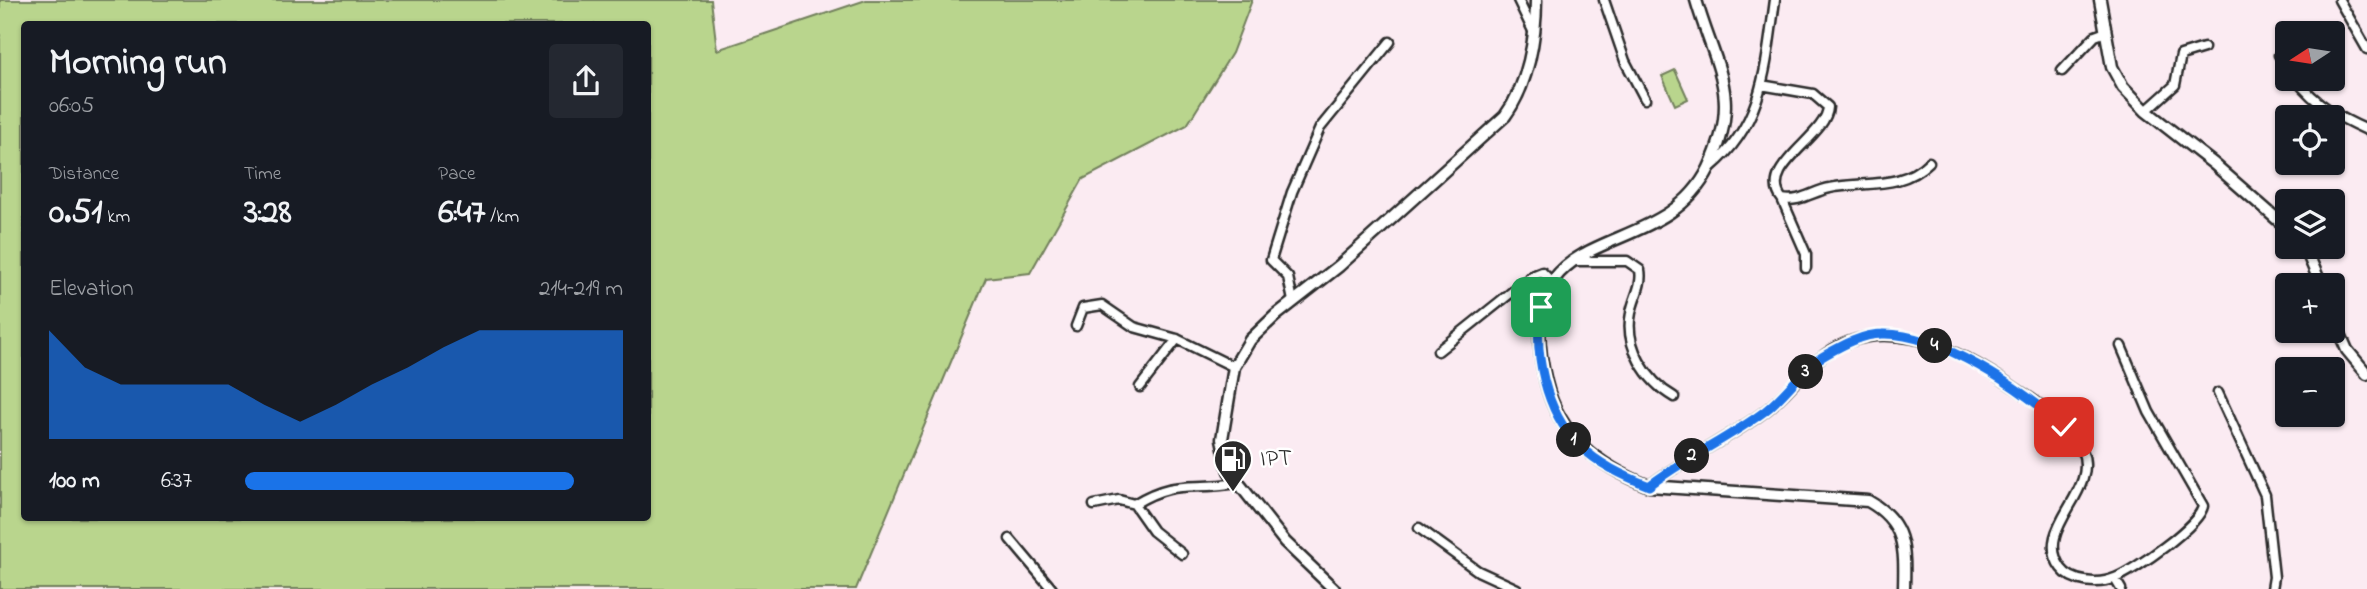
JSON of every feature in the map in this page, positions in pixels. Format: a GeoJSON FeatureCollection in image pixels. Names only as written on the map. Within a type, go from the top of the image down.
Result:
{"type":"FeatureCollection","features":[{"type":"Feature","properties":{"kind":"street"},"geometry":{"type":"LineString","coordinates":[[1518,0],[1534,31]]}},
{"type":"Feature","properties":{"kind":"street"},"geometry":{"type":"LineString","coordinates":[[1334,589],[1285,542],[1236,483],[1226,463],[1223,439],[1234,367],[1250,340],[1293,301],[1339,266],[1505,116],[1520,89],[1534,31],[1536,0]]}},
{"type":"Feature","properties":{"kind":"street"},"geometry":{"type":"LineString","coordinates":[[1604,0],[1625,61],[1645,99]]}},
{"type":"Feature","properties":{"kind":"street"},"geometry":{"type":"LineString","coordinates":[[1696,0],[1727,98],[1725,117],[1708,169]]}},
{"type":"Feature","properties":{"kind":"street"},"geometry":{"type":"LineString","coordinates":[[1775,0],[1761,85],[1755,109],[1744,134],[1728,153],[1708,169],[1675,209],[1590,248],[1552,282],[1541,307],[1538,342],[1546,386],[1561,421],[1588,454],[1625,477],[1649,486],[1868,501],[1895,521],[1905,549],[1904,589]]}},
{"type":"Feature","properties":{"kind":"street"},"geometry":{"type":"LineString","coordinates":[[2100,0],[2115,74],[2146,111],[2214,163],[2275,217]]}},
{"type":"Feature","properties":{"kind":"street"},"geometry":{"type":"LineString","coordinates":[[2339,0],[2367,48]]}},
{"type":"Feature","properties":{"kind":"street"},"geometry":{"type":"LineString","coordinates":[[2062,71],[2095,36],[2106,32]]}},
{"type":"Feature","properties":{"kind":"street"},"geometry":{"type":"LineString","coordinates":[[1293,301],[1288,277],[1271,260],[1292,192],[1326,118],[1390,42]]}},
{"type":"Feature","properties":{"kind":"street"},"geometry":{"type":"LineString","coordinates":[[2146,111],[2175,85],[2181,55],[2204,48]]}},
{"type":"Feature","properties":{"kind":"street"},"geometry":{"type":"LineString","coordinates":[[1761,85],[1813,94],[1828,107],[1828,117],[1783,167],[1777,188],[1807,254],[1806,268]]}},
{"type":"Feature","properties":{"kind":"street"},"geometry":{"type":"LineString","coordinates":[[2305,91],[2311,99],[2334,116],[2367,130]]}},
{"type":"Feature","properties":{"kind":"street"},"geometry":{"type":"LineString","coordinates":[[1782,199],[1794,201],[1831,187],[1901,180],[1921,170],[1929,162]]}},
{"type":"Feature","properties":{"kind":"street"},"geometry":{"type":"LineString","coordinates":[[1573,261],[1628,261],[1640,270],[1641,281],[1630,315],[1633,341],[1648,376],[1674,397]]}},
{"type":"Feature","properties":{"kind":"street"},"geometry":{"type":"LineString","coordinates":[[1438,351],[1532,276],[1542,272],[1552,282]]}},
{"type":"Feature","properties":{"kind":"street"},"geometry":{"type":"LineString","coordinates":[[1076,326],[1083,308],[1088,305],[1102,305],[1134,327],[1177,339],[1234,367]]}},
{"type":"Feature","properties":{"kind":"street"},"geometry":{"type":"LineString","coordinates":[[1649,486],[1679,464],[1764,412],[1825,355],[1868,336],[1906,336],[1996,375],[2047,411],[2076,440],[2082,452],[2086,473],[2054,541],[2056,555],[2060,567],[2076,579],[2094,582],[2115,579],[2191,526],[2202,514],[2203,506],[2149,412],[2121,346]]}},
{"type":"Feature","properties":{"kind":"street"},"geometry":{"type":"LineString","coordinates":[[1140,387],[1177,339]]}},
{"type":"Feature","properties":{"kind":"street"},"geometry":{"type":"LineString","coordinates":[[2344,343],[2367,374]]}},
{"type":"Feature","properties":{"kind":"street"},"geometry":{"type":"LineString","coordinates":[[2218,393],[2264,495],[2272,589]]}},
{"type":"Feature","properties":{"kind":"street"},"geometry":{"type":"LineString","coordinates":[[1134,504],[1170,486],[1210,487],[1236,483]]}},
{"type":"Feature","properties":{"kind":"street"},"geometry":{"type":"LineString","coordinates":[[1094,505],[1119,500],[1134,504],[1153,531],[1182,554]]}},
{"type":"Feature","properties":{"kind":"street"},"geometry":{"type":"LineString","coordinates":[[1419,528],[1478,571],[1517,589]]}},
{"type":"Feature","properties":{"kind":"street"},"geometry":{"type":"LineString","coordinates":[[1010,539],[1052,589]]}},
{"type":"Feature","properties":{"kind":"street"},"geometry":{"type":"LineString","coordinates":[[2115,579],[2121,589]]}},
{"type":"Feature","properties":{"kind":"green space"},"geometry":{"type":"Polygon","coordinates":[[[0,0],[711,0],[717,50],[866,0],[1252,0],[1232,53],[1187,125],[1083,179],[1030,273],[986,278],[856,589],[0,589],[0,0]]]}},
{"type":"Feature","properties":{"kind":"green space"},"geometry":{"type":"Polygon","coordinates":[[[1675,70],[1688,99],[1675,105],[1662,76],[1675,70]]]}},
{"type":"Feature","properties":{"kind":"place","name":"IPT"},"geometry":{"type":"Point","coordinates":[1233,493]}},
{"type":"Feature","properties":{"kind":"route"},"geometry":{"type":"LineString","coordinates":[[1541,307],[1537,325],[1541,362],[1546,386],[1561,421],[1588,454],[1625,477],[1649,486],[1702,449],[1764,412],[1825,355],[1868,336],[1881,334],[1918,339],[1996,375],[2047,411],[2064,427]]}}]}
